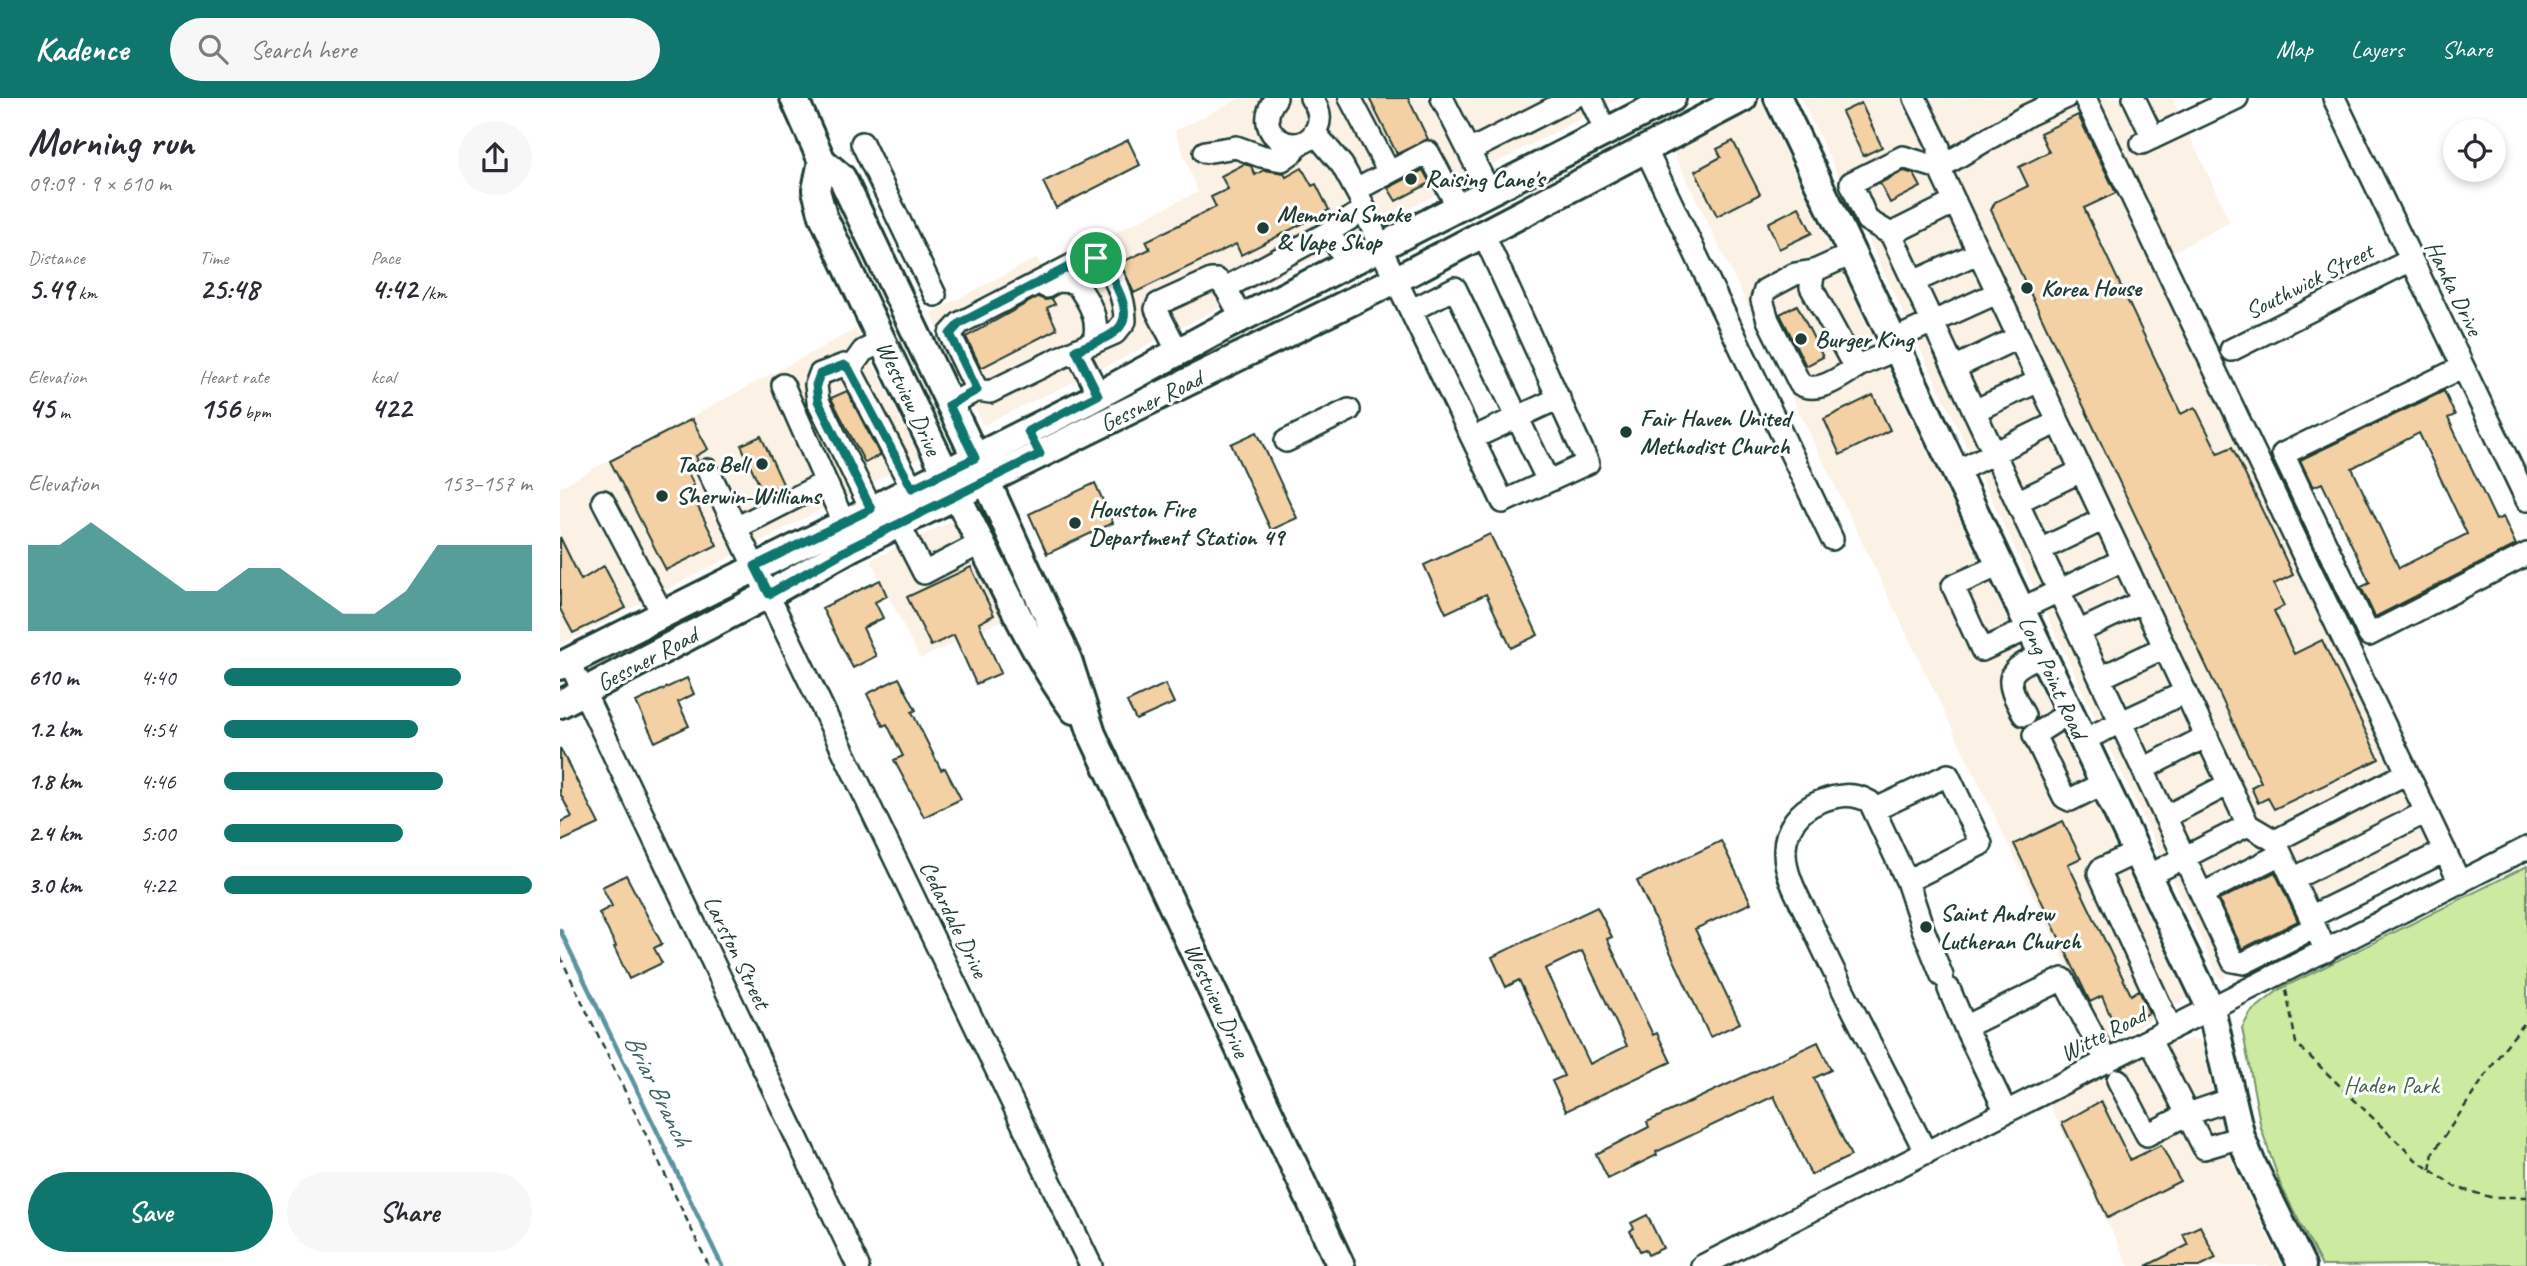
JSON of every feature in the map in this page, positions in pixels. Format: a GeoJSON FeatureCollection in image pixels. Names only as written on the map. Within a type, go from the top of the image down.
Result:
{"type":"FeatureCollection","features":[{"type":"Feature","properties":{"kind":"main road","name":"Westview Drive"},"geometry":{"type":"LineString","coordinates":[[794,98],[822,161],[842,178],[981,469],[1068,660],[1092,734],[1341,1266]]}},
{"type":"Feature","properties":{"kind":"main road","name":"Gessner Road"},"geometry":{"type":"LineString","coordinates":[[981,469],[1028,431],[1270,303],[1672,98]]}},
{"type":"Feature","properties":{"kind":"main road","name":"Gessner Road"},"geometry":{"type":"LineString","coordinates":[[560,705],[899,524],[950,484],[981,469],[1040,454],[1214,370],[1397,279],[1743,98]]}},
{"type":"Feature","properties":{"kind":"main road","name":"Long Point Road"},"geometry":{"type":"LineString","coordinates":[[1778,98],[2211,1009],[2241,1137],[2302,1266]]}},
{"type":"Feature","properties":{"kind":"main road","name":"Westview Drive"},"geometry":{"type":"LineString","coordinates":[[822,161],[816,190],[824,216],[950,484],[1062,694],[1092,734]]}},
{"type":"Feature","properties":{"kind":"main road"},"geometry":{"type":"LineString","coordinates":[[1188,346],[1214,370]]}},
{"type":"Feature","properties":{"kind":"main road"},"geometry":{"type":"LineString","coordinates":[[1028,431],[1040,454]]}},
{"type":"Feature","properties":{"kind":"main road","name":"Gessner Road"},"geometry":{"type":"LineString","coordinates":[[564,663],[912,488],[950,484]]}},
{"type":"Feature","properties":{"kind":"street"},"geometry":{"type":"LineString","coordinates":[[1276,98],[1269,107],[1269,129],[1276,138],[1297,144],[1308,140],[1319,124],[1319,114],[1311,98]]}},
{"type":"Feature","properties":{"kind":"street"},"geometry":{"type":"LineString","coordinates":[[1350,98],[1389,172]]}},
{"type":"Feature","properties":{"kind":"street"},"geometry":{"type":"LineString","coordinates":[[1442,98],[1489,191]]}},
{"type":"Feature","properties":{"kind":"street"},"geometry":{"type":"LineString","coordinates":[[1469,151],[1573,98]]}},
{"type":"Feature","properties":{"kind":"street"},"geometry":{"type":"LineString","coordinates":[[1590,98],[1606,131]]}},
{"type":"Feature","properties":{"kind":"street"},"geometry":{"type":"LineString","coordinates":[[1915,98],[1939,147],[1939,168],[2248,825],[2278,848],[2326,951]]}},
{"type":"Feature","properties":{"kind":"street"},"geometry":{"type":"LineString","coordinates":[[1939,168],[2024,106],[2065,98]]}},
{"type":"Feature","properties":{"kind":"street"},"geometry":{"type":"LineString","coordinates":[[2085,98],[2460,883]]}},
{"type":"Feature","properties":{"kind":"street"},"geometry":{"type":"LineString","coordinates":[[2134,98],[2147,141],[2236,98]]}},
{"type":"Feature","properties":{"kind":"street","name":"Hanka Drive"},"geometry":{"type":"LineString","coordinates":[[2334,98],[2527,500]]}},
{"type":"Feature","properties":{"kind":"street"},"geometry":{"type":"LineString","coordinates":[[1315,133],[1342,165],[1360,199],[1380,247],[1503,502],[1588,463],[1483,233]]}},
{"type":"Feature","properties":{"kind":"street"},"geometry":{"type":"LineString","coordinates":[[862,143],[934,295]]}},
{"type":"Feature","properties":{"kind":"street"},"geometry":{"type":"LineString","coordinates":[[1205,152],[1236,147],[1261,156],[1282,159],[1293,152],[1297,144]]}},
{"type":"Feature","properties":{"kind":"street"},"geometry":{"type":"LineString","coordinates":[[1645,148],[1832,539]]}},
{"type":"Feature","properties":{"kind":"street"},"geometry":{"type":"LineString","coordinates":[[1225,288],[1329,232],[1389,172],[1428,152],[1458,207]]}},
{"type":"Feature","properties":{"kind":"street"},"geometry":{"type":"LineString","coordinates":[[1939,168],[1903,157],[1851,183],[1867,220],[1891,234],[2233,961],[2244,963],[2313,922],[2445,851]]}},
{"type":"Feature","properties":{"kind":"street"},"geometry":{"type":"LineString","coordinates":[[1891,234],[1955,202]]}},
{"type":"Feature","properties":{"kind":"street"},"geometry":{"type":"LineString","coordinates":[[1867,220],[1847,243],[1814,271],[1795,274],[1765,290],[1762,300],[1768,320],[1800,384],[1807,387],[1824,386],[1933,322],[1997,293]]}},
{"type":"Feature","properties":{"kind":"street"},"geometry":{"type":"LineString","coordinates":[[1329,232],[1348,264]]}},
{"type":"Feature","properties":{"kind":"street"},"geometry":{"type":"LineString","coordinates":[[1913,282],[1978,253]]}},
{"type":"Feature","properties":{"kind":"street"},"geometry":{"type":"LineString","coordinates":[[949,405],[977,390],[990,392],[1088,342],[1115,333],[1125,321],[1124,301],[1107,267],[1096,258],[1080,261],[960,323],[950,334]]}},
{"type":"Feature","properties":{"kind":"street","name":"Southwick Street"},"geometry":{"type":"LineString","coordinates":[[2231,350],[2411,260]]}},
{"type":"Feature","properties":{"kind":"street"},"geometry":{"type":"LineString","coordinates":[[1259,270],[1259,281],[1270,303]]}},
{"type":"Feature","properties":{"kind":"street"},"geometry":{"type":"LineString","coordinates":[[1814,271],[1811,287],[1849,357],[1860,365]]}},
{"type":"Feature","properties":{"kind":"street"},"geometry":{"type":"LineString","coordinates":[[1188,346],[1156,309],[1158,304],[1217,279],[1242,318]]}},
{"type":"Feature","properties":{"kind":"street"},"geometry":{"type":"LineString","coordinates":[[921,348],[1057,281],[1075,282],[1095,317],[1088,342],[1098,395]]}},
{"type":"Feature","properties":{"kind":"street"},"geometry":{"type":"LineString","coordinates":[[1412,310],[1455,288],[1548,481]]}},
{"type":"Feature","properties":{"kind":"street"},"geometry":{"type":"LineString","coordinates":[[950,334],[977,390]]}},
{"type":"Feature","properties":{"kind":"street"},"geometry":{"type":"LineString","coordinates":[[1954,368],[2019,337]]}},
{"type":"Feature","properties":{"kind":"street"},"geometry":{"type":"LineString","coordinates":[[849,369],[863,351],[883,341]]}},
{"type":"Feature","properties":{"kind":"street"},"geometry":{"type":"LineString","coordinates":[[871,509],[816,393],[817,378],[820,374],[838,366],[844,365],[849,369],[912,488]]}},
{"type":"Feature","properties":{"kind":"street"},"geometry":{"type":"LineString","coordinates":[[2463,367],[2283,454],[2369,635],[2527,554]]}},
{"type":"Feature","properties":{"kind":"street"},"geometry":{"type":"LineString","coordinates":[[1974,411],[2039,380]]}},
{"type":"Feature","properties":{"kind":"street"},"geometry":{"type":"LineString","coordinates":[[783,385],[844,523]]}},
{"type":"Feature","properties":{"kind":"street"},"geometry":{"type":"LineString","coordinates":[[1473,438],[1559,398]]}},
{"type":"Feature","properties":{"kind":"street"},"geometry":{"type":"LineString","coordinates":[[1286,441],[1349,410]]}},
{"type":"Feature","properties":{"kind":"street"},"geometry":{"type":"LineString","coordinates":[[1955,472],[2058,422]]}},
{"type":"Feature","properties":{"kind":"street","name":"Cedardale Drive"},"geometry":{"type":"LineString","coordinates":[[708,470],[1090,1265]]}},
{"type":"Feature","properties":{"kind":"street"},"geometry":{"type":"LineString","coordinates":[[2017,502],[2081,471]]}},
{"type":"Feature","properties":{"kind":"street"},"geometry":{"type":"LineString","coordinates":[[736,528],[826,482]]}},
{"type":"Feature","properties":{"kind":"street"},"geometry":{"type":"LineString","coordinates":[[603,501],[662,613]]}},
{"type":"Feature","properties":{"kind":"street"},"geometry":{"type":"LineString","coordinates":[[2040,550],[2104,519]]}},
{"type":"Feature","properties":{"kind":"street"},"geometry":{"type":"LineString","coordinates":[[899,524],[924,573],[981,543]]}},
{"type":"Feature","properties":{"kind":"street"},"geometry":{"type":"LineString","coordinates":[[2000,565],[1953,586],[1982,650],[2059,591],[2123,560]]}},
{"type":"Feature","properties":{"kind":"street"},"geometry":{"type":"LineString","coordinates":[[2078,632],[2143,601]]}},
{"type":"Feature","properties":{"kind":"street"},"geometry":{"type":"LineString","coordinates":[[2100,678],[2165,647]]}},
{"type":"Feature","properties":{"kind":"street"},"geometry":{"type":"LineString","coordinates":[[2024,715],[2013,694],[2013,673],[2022,664],[2043,655]]}},
{"type":"Feature","properties":{"kind":"street","name":"Larston Street"},"geometry":{"type":"LineString","coordinates":[[564,663],[584,692],[858,1266]]}},
{"type":"Feature","properties":{"kind":"street"},"geometry":{"type":"LineString","coordinates":[[2083,740],[2186,692]]}},
{"type":"Feature","properties":{"kind":"street"},"geometry":{"type":"LineString","coordinates":[[2070,712],[2034,735],[2064,797],[2070,800],[2104,783]]}},
{"type":"Feature","properties":{"kind":"street"},"geometry":{"type":"LineString","coordinates":[[2143,769],[2207,736]]}},
{"type":"Feature","properties":{"kind":"street"},"geometry":{"type":"LineString","coordinates":[[2202,894],[2407,773]]}},
{"type":"Feature","properties":{"kind":"street"},"geometry":{"type":"LineString","coordinates":[[1874,810],[1948,775],[1980,841],[1979,846],[1907,881]]}},
{"type":"Feature","properties":{"kind":"street"},"geometry":{"type":"LineString","coordinates":[[2165,817],[2229,784]]}},
{"type":"Feature","properties":{"kind":"street"},"geometry":{"type":"LineString","coordinates":[[1926,1153],[1825,954],[1789,874],[1784,854],[1786,838],[1793,823],[1814,804],[1832,797],[1852,794],[1870,802],[1907,881],[1945,983],[2006,1112]]}},
{"type":"Feature","properties":{"kind":"street"},"geometry":{"type":"LineString","coordinates":[[2293,879],[2426,812]]}},
{"type":"Feature","properties":{"kind":"street"},"geometry":{"type":"LineString","coordinates":[[2148,876],[2248,825]]}},
{"type":"Feature","properties":{"kind":"street","name":"Witte Road"},"geometry":{"type":"LineString","coordinates":[[1702,1266],[2527,848]]}},
{"type":"Feature","properties":{"kind":"street"},"geometry":{"type":"LineString","coordinates":[[2137,852],[2101,869],[2099,873],[2171,1029]]}},
{"type":"Feature","properties":{"kind":"street"},"geometry":{"type":"LineString","coordinates":[[1965,1027],[2063,979],[2107,1062]]}},
{"type":"Feature","properties":{"kind":"street"},"geometry":{"type":"LineString","coordinates":[[2150,1040],[2204,1148],[2241,1137]]}},
{"type":"Feature","properties":{"kind":"street"},"geometry":{"type":"LineString","coordinates":[[2118,1080],[2147,1135],[2188,1114],[2232,1099]]}},
{"type":"Feature","properties":{"kind":"path"},"geometry":{"type":"LineString","coordinates":[[560,956],[709,1266]]}},
{"type":"Feature","properties":{"kind":"path"},"geometry":{"type":"LineString","coordinates":[[2283,972],[2296,1043],[2416,1160],[2455,1187],[2490,1197],[2527,1197]]}},
{"type":"Feature","properties":{"kind":"path"},"geometry":{"type":"LineString","coordinates":[[2430,1170],[2433,1153],[2505,1047],[2527,1020]]}},
{"type":"Feature","properties":{"kind":"shaded area"},"geometry":{"type":"Polygon","coordinates":[[[1241,98],[1620,98],[1119,360],[983,425],[931,313],[1037,258],[1042,268],[1198,192],[1175,131],[1241,98]]]}},
{"type":"Feature","properties":{"kind":"shaded area"},"geometry":{"type":"Polygon","coordinates":[[[1801,98],[2172,98],[2230,222],[2173,252],[2462,855],[2220,979],[1801,98]]]}},
{"type":"Feature","properties":{"kind":"shaded area"},"geometry":{"type":"Polygon","coordinates":[[[1761,102],[2187,998],[2106,1046],[1671,147],[1761,102]]]}},
{"type":"Feature","properties":{"kind":"shaded area"},"geometry":{"type":"Polygon","coordinates":[[[856,329],[920,458],[560,645],[560,487],[856,329]]]}},
{"type":"Feature","properties":{"kind":"shaded area"},"geometry":{"type":"Polygon","coordinates":[[[954,520],[1005,619],[920,659],[871,560],[954,520]]]}},
{"type":"Feature","properties":{"kind":"shaded area"},"geometry":{"type":"Polygon","coordinates":[[[2188,1039],[2201,1040],[2225,1142],[2236,1171],[2282,1266],[2129,1266],[2048,1102],[2132,1057],[2188,1039]]]}},
{"type":"Feature","properties":{"kind":"green space","name":"Haden Park"},"geometry":{"type":"Polygon","coordinates":[[[2527,866],[2527,1264],[2322,1266],[2281,1186],[2261,1128],[2242,1028],[2251,1012],[2280,989],[2527,866]]]}},
{"type":"Feature","properties":{"kind":"building"},"geometry":{"type":"Polygon","coordinates":[[[1369,98],[1408,98],[1428,139],[1397,154],[1369,98]]]}},
{"type":"Feature","properties":{"kind":"building"},"geometry":{"type":"Polygon","coordinates":[[[1861,103],[1882,147],[1863,156],[1842,112],[1861,103]]]}},
{"type":"Feature","properties":{"kind":"building"},"geometry":{"type":"Polygon","coordinates":[[[2078,115],[2116,193],[2084,208],[2181,414],[2195,407],[2218,453],[2232,447],[2293,575],[2274,584],[2284,606],[2274,611],[2294,654],[2322,640],[2379,759],[2274,809],[2268,798],[2258,803],[2251,787],[2261,782],[1991,210],[1995,202],[2028,186],[2019,167],[2049,152],[2040,133],[2078,115]]]}},
{"type":"Feature","properties":{"kind":"building"},"geometry":{"type":"Polygon","coordinates":[[[1128,140],[1140,165],[1056,208],[1043,182],[1128,140]]]}},
{"type":"Feature","properties":{"kind":"building"},"geometry":{"type":"Polygon","coordinates":[[[1733,141],[1760,194],[1717,216],[1695,171],[1721,157],[1717,149],[1733,141]]]}},
{"type":"Feature","properties":{"kind":"building"},"geometry":{"type":"Polygon","coordinates":[[[1244,164],[1251,166],[1255,175],[1264,170],[1284,173],[1286,177],[1302,168],[1312,186],[1316,184],[1329,210],[1241,255],[1236,244],[1134,293],[1120,263],[1150,249],[1146,241],[1216,207],[1211,197],[1228,189],[1221,176],[1244,164]]]}},
{"type":"Feature","properties":{"kind":"building"},"geometry":{"type":"Polygon","coordinates":[[[1423,170],[1430,183],[1396,201],[1388,188],[1423,170]]]}},
{"type":"Feature","properties":{"kind":"building"},"geometry":{"type":"Polygon","coordinates":[[[1904,171],[1914,174],[1921,187],[1890,203],[1880,183],[1904,171]]]}},
{"type":"Feature","properties":{"kind":"building"},"geometry":{"type":"Polygon","coordinates":[[[1799,207],[1812,233],[1779,249],[1768,223],[1799,207]]]}},
{"type":"Feature","properties":{"kind":"building"},"geometry":{"type":"Polygon","coordinates":[[[1038,297],[1052,299],[1055,304],[1047,308],[1057,329],[981,368],[966,337],[1038,297]]]}},
{"type":"Feature","properties":{"kind":"building"},"geometry":{"type":"Polygon","coordinates":[[[1797,305],[1823,357],[1806,366],[1780,314],[1797,305]]]}},
{"type":"Feature","properties":{"kind":"building"},"geometry":{"type":"Polygon","coordinates":[[[847,391],[880,455],[865,463],[831,398],[847,391]]]}},
{"type":"Feature","properties":{"kind":"building"},"geometry":{"type":"Polygon","coordinates":[[[2444,391],[2455,415],[2448,418],[2496,520],[2503,517],[2516,545],[2375,617],[2361,587],[2370,583],[2322,483],[2313,487],[2300,460],[2444,391]],[[2419,433],[2352,468],[2399,568],[2467,534],[2419,433]]]}},
{"type":"Feature","properties":{"kind":"building"},"geometry":{"type":"Polygon","coordinates":[[[1873,395],[1890,430],[1840,455],[1824,419],[1873,395]]]}},
{"type":"Feature","properties":{"kind":"building","name":"Sherwin-Williams"},"geometry":{"type":"Polygon","coordinates":[[[692,419],[708,449],[696,456],[698,461],[685,467],[694,485],[691,487],[700,506],[698,507],[717,545],[666,570],[610,461],[692,419]]]}},
{"type":"Feature","properties":{"kind":"building"},"geometry":{"type":"Polygon","coordinates":[[[1257,432],[1297,518],[1271,530],[1231,444],[1257,432]]]}},
{"type":"Feature","properties":{"kind":"building","name":"Taco Bell"},"geometry":{"type":"Polygon","coordinates":[[[761,436],[783,484],[763,493],[741,445],[761,436]]]}},
{"type":"Feature","properties":{"kind":"building","name":"Houston Fire Department Station 49"},"geometry":{"type":"Polygon","coordinates":[[[1095,483],[1113,523],[1047,554],[1029,514],[1095,483]]]}},
{"type":"Feature","properties":{"kind":"building"},"geometry":{"type":"Polygon","coordinates":[[[1490,534],[1538,635],[1511,648],[1486,594],[1446,613],[1424,565],[1490,534]]]}},
{"type":"Feature","properties":{"kind":"building"},"geometry":{"type":"Polygon","coordinates":[[[560,537],[581,580],[604,566],[626,608],[573,633],[560,609],[560,537]]]}},
{"type":"Feature","properties":{"kind":"building"},"geometry":{"type":"Polygon","coordinates":[[[971,567],[994,615],[979,623],[1001,673],[976,684],[954,635],[931,646],[907,597],[971,567]]]}},
{"type":"Feature","properties":{"kind":"building"},"geometry":{"type":"Polygon","coordinates":[[[880,580],[887,596],[875,602],[883,618],[863,628],[876,656],[853,668],[822,608],[880,580]]]}},
{"type":"Feature","properties":{"kind":"building"},"geometry":{"type":"Polygon","coordinates":[[[687,678],[694,694],[678,702],[689,726],[655,742],[636,702],[687,678]]]}},
{"type":"Feature","properties":{"kind":"building"},"geometry":{"type":"Polygon","coordinates":[[[899,678],[916,710],[912,712],[941,770],[945,768],[961,799],[924,817],[894,760],[903,756],[887,724],[883,726],[867,694],[899,678]]]}},
{"type":"Feature","properties":{"kind":"building"},"geometry":{"type":"Polygon","coordinates":[[[1165,684],[1174,703],[1136,720],[1127,702],[1165,684]]]}},
{"type":"Feature","properties":{"kind":"building"},"geometry":{"type":"Polygon","coordinates":[[[560,748],[599,824],[560,842],[560,822],[572,817],[560,793],[560,748]]]}},
{"type":"Feature","properties":{"kind":"building"},"geometry":{"type":"Polygon","coordinates":[[[2063,821],[2081,858],[2068,864],[2131,995],[2139,990],[2149,1013],[2116,1029],[2102,996],[2090,1002],[2014,844],[2063,821]]]}},
{"type":"Feature","properties":{"kind":"building"},"geometry":{"type":"Polygon","coordinates":[[[1721,841],[1751,903],[1695,929],[1740,1023],[1710,1037],[1637,881],[1721,841]]]}},
{"type":"Feature","properties":{"kind":"building"},"geometry":{"type":"Polygon","coordinates":[[[2275,872],[2298,921],[2242,949],[2219,900],[2275,872]]]}},
{"type":"Feature","properties":{"kind":"building"},"geometry":{"type":"Polygon","coordinates":[[[626,875],[662,944],[654,948],[662,963],[629,979],[599,913],[612,906],[602,887],[626,875]]]}},
{"type":"Feature","properties":{"kind":"building"},"geometry":{"type":"Polygon","coordinates":[[[1597,907],[1612,937],[1607,939],[1653,1035],[1657,1033],[1671,1062],[1566,1111],[1552,1081],[1564,1076],[1519,980],[1506,987],[1492,957],[1597,907]],[[1582,951],[1545,969],[1590,1064],[1627,1046],[1582,951]]]}},
{"type":"Feature","properties":{"kind":"building"},"geometry":{"type":"Polygon","coordinates":[[[1818,1042],[1831,1070],[1814,1078],[1851,1156],[1811,1175],[1774,1096],[1656,1152],[1657,1155],[1608,1179],[1596,1154],[1649,1127],[1647,1122],[1818,1042]]]}},
{"type":"Feature","properties":{"kind":"building"},"geometry":{"type":"Polygon","coordinates":[[[2101,1101],[2130,1160],[2161,1145],[2180,1181],[2108,1218],[2062,1123],[2101,1101]]]}},
{"type":"Feature","properties":{"kind":"building"},"geometry":{"type":"Polygon","coordinates":[[[1647,1215],[1663,1248],[1648,1255],[1645,1249],[1640,1251],[1630,1231],[1634,1228],[1631,1223],[1647,1215]]]}},
{"type":"Feature","properties":{"kind":"building"},"geometry":{"type":"Polygon","coordinates":[[[2200,1226],[2216,1258],[2200,1266],[2146,1266],[2188,1245],[2183,1234],[2200,1226]]]}},
{"type":"Feature","properties":{"kind":"waterway","name":"Briar Branch"},"geometry":{"type":"LineString","coordinates":[[560,930],[722,1266]]}},
{"type":"Feature","properties":{"kind":"place","name":"Raising Cane's"},"geometry":{"type":"Point","coordinates":[1411,179]}},
{"type":"Feature","properties":{"kind":"place","name":"Memorial Smoke & Vape Shop"},"geometry":{"type":"Point","coordinates":[1263,228]}},
{"type":"Feature","properties":{"kind":"place","name":"Korea House"},"geometry":{"type":"Point","coordinates":[2027,288]}},
{"type":"Feature","properties":{"kind":"place","name":"Burger King"},"geometry":{"type":"Point","coordinates":[1801,339]}},
{"type":"Feature","properties":{"kind":"place","name":"Fair Haven United Methodist Church"},"geometry":{"type":"Point","coordinates":[1626,432]}},
{"type":"Feature","properties":{"kind":"place","name":"Taco Bell"},"geometry":{"type":"Point","coordinates":[762,464]}},
{"type":"Feature","properties":{"kind":"place","name":"Sherwin-Williams"},"geometry":{"type":"Point","coordinates":[662,496]}},
{"type":"Feature","properties":{"kind":"place","name":"Houston Fire Department Station 49"},"geometry":{"type":"Point","coordinates":[1075,523]}},
{"type":"Feature","properties":{"kind":"place","name":"Saint Andrew Lutheran Church"},"geometry":{"type":"Point","coordinates":[1926,927]}},
{"type":"Feature","properties":{"kind":"route"},"geometry":{"type":"LineString","coordinates":[[1096,258],[1107,267],[1124,301],[1125,310],[1125,321],[1115,333],[1076,350],[1098,395],[1028,431],[1040,454],[852,547],[769,594],[755,566],[871,509],[818,401],[816,385],[820,374],[838,366],[844,365],[849,369],[912,488],[975,458],[949,405],[977,390],[950,334],[960,323],[1080,261],[1096,258]]}}]}
